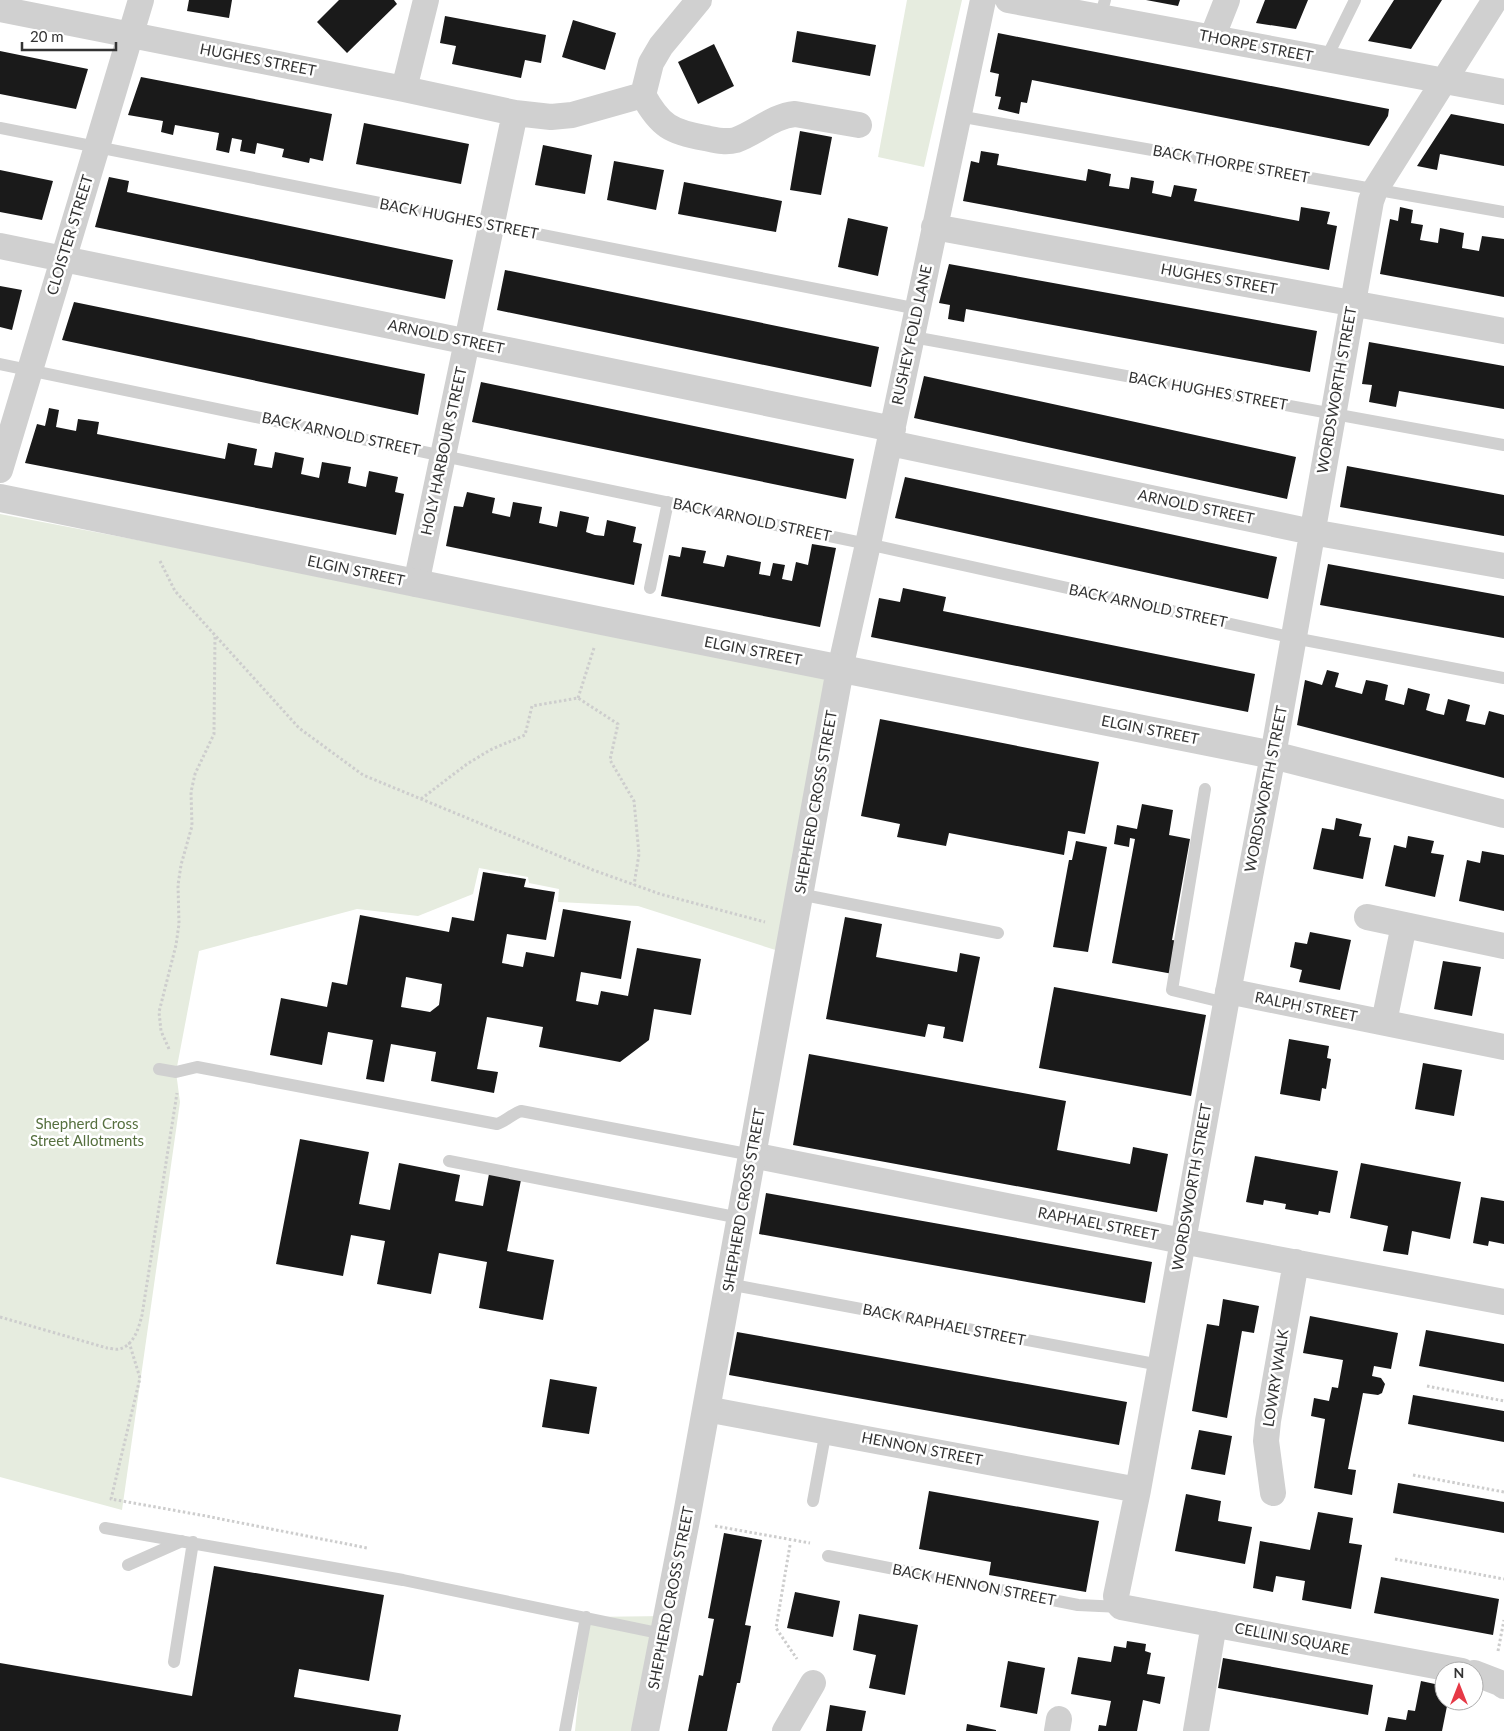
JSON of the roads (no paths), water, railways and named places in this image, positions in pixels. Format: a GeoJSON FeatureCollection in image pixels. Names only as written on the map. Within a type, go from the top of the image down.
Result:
{"type":"FeatureCollection","features":[{"type":"Feature","properties":{"kind":"street","name":"CLOISTER STREET"},"geometry":{"type":"LineString","coordinates":[[0,470],[141,0]]}},
{"type":"Feature","properties":{"kind":"street"},"geometry":{"type":"LineString","coordinates":[[404,89],[426,0]]}},
{"type":"Feature","properties":{"kind":"street"},"geometry":{"type":"LineString","coordinates":[[699,0],[661,46],[651,64],[642,95],[653,113],[667,127],[686,135],[724,142],[736,140],[785,115],[795,114],[859,124]]}},
{"type":"Feature","properties":{"kind":"street","name":"RUSHEY FOLD LANE"},"geometry":{"type":"LineString","coordinates":[[840,669],[983,0]]}},
{"type":"Feature","properties":{"kind":"street","name":"THORPE STREET"},"geometry":{"type":"LineString","coordinates":[[1008,0],[1102,9],[1212,38],[1504,92]]}},
{"type":"Feature","properties":{"kind":"street"},"geometry":{"type":"LineString","coordinates":[[1212,38],[1227,0]]}},
{"type":"Feature","properties":{"kind":"street","name":"WORDSWORTH STREET"},"geometry":{"type":"LineString","coordinates":[[1121,1607],[1117,1602],[1116,1596],[1138,1490],[1182,1241],[1273,755],[1371,201],[1375,190],[1495,0]]}},
{"type":"Feature","properties":{"kind":"street","name":"HUGHES STREET"},"geometry":{"type":"LineString","coordinates":[[7,6],[130,35],[515,113],[551,117],[572,115],[642,95]]}},
{"type":"Feature","properties":{"kind":"street","name":"HOLY HARBOUR STREET"},"geometry":{"type":"LineString","coordinates":[[416,584],[515,113]]}},
{"type":"Feature","properties":{"kind":"street","name":"HUGHES STREET"},"geometry":{"type":"LineString","coordinates":[[934,227],[1504,330]]}},
{"type":"Feature","properties":{"kind":"street","name":"ARNOLD STREET"},"geometry":{"type":"LineString","coordinates":[[0,246],[467,342],[1312,532],[1504,566]]}},
{"type":"Feature","properties":{"kind":"street","name":"ELGIN STREET"},"geometry":{"type":"LineString","coordinates":[[0,498],[416,584],[1273,755],[1504,814]]}},
{"type":"Feature","properties":{"kind":"street","name":"SHEPHERD CROSS STREET"},"geometry":{"type":"LineString","coordinates":[[645,1731],[686,1520],[840,669]]}},
{"type":"Feature","properties":{"kind":"street"},"geometry":{"type":"LineString","coordinates":[[1367,917],[1504,946]]}},
{"type":"Feature","properties":{"kind":"street"},"geometry":{"type":"LineString","coordinates":[[1384,1022],[1404,925]]}},
{"type":"Feature","properties":{"kind":"street","name":"RALPH STREET"},"geometry":{"type":"LineString","coordinates":[[1227,997],[1384,1022],[1504,1047]]}},
{"type":"Feature","properties":{"kind":"street","name":"RAPHAEL STREET"},"geometry":{"type":"LineString","coordinates":[[752,1155],[1182,1241],[1504,1302]]}},
{"type":"Feature","properties":{"kind":"street","name":"LOWRY WALK"},"geometry":{"type":"LineString","coordinates":[[1274,1493],[1266,1441],[1296,1262]]}},
{"type":"Feature","properties":{"kind":"street","name":"HENNON STREET"},"geometry":{"type":"LineString","coordinates":[[706,1409],[1138,1490]]}},
{"type":"Feature","properties":{"kind":"street","name":"CELLINI SQUARE"},"geometry":{"type":"LineString","coordinates":[[1121,1607],[1434,1666]]}},
{"type":"Feature","properties":{"kind":"street"},"geometry":{"type":"LineString","coordinates":[[1196,1731],[1214,1624]]}},
{"type":"Feature","properties":{"kind":"street"},"geometry":{"type":"LineString","coordinates":[[1484,1677],[1504,1686]]}},
{"type":"Feature","properties":{"kind":"street"},"geometry":{"type":"LineString","coordinates":[[785,1731],[813,1683]]}},
{"type":"Feature","properties":{"kind":"lane"},"geometry":{"type":"LineString","coordinates":[[1326,59],[1355,0]]}},
{"type":"Feature","properties":{"kind":"lane","name":"BACK THORPE STREET"},"geometry":{"type":"LineString","coordinates":[[958,116],[1504,212]]}},
{"type":"Feature","properties":{"kind":"lane","name":"BACK HUGHES STREET"},"geometry":{"type":"LineString","coordinates":[[0,128],[918,309]]}},
{"type":"Feature","properties":{"kind":"lane","name":"BACK HUGHES STREET"},"geometry":{"type":"LineString","coordinates":[[912,337],[1504,445]]}},
{"type":"Feature","properties":{"kind":"lane","name":"BACK ARNOLD STREET"},"geometry":{"type":"LineString","coordinates":[[0,364],[868,544],[1294,638],[1504,678]]}},
{"type":"Feature","properties":{"kind":"lane"},"geometry":{"type":"LineString","coordinates":[[650,588],[668,502]]}},
{"type":"Feature","properties":{"kind":"lane"},"geometry":{"type":"LineString","coordinates":[[1205,789],[1172,990],[1227,997]]}},
{"type":"Feature","properties":{"kind":"lane"},"geometry":{"type":"LineString","coordinates":[[799,894],[998,933]]}},
{"type":"Feature","properties":{"kind":"lane"},"geometry":{"type":"LineString","coordinates":[[159,1069],[176,1072],[196,1067],[497,1124],[515,1113],[521,1112],[752,1155]]}},
{"type":"Feature","properties":{"kind":"lane"},"geometry":{"type":"LineString","coordinates":[[449,1161],[740,1218]]}},
{"type":"Feature","properties":{"kind":"lane","name":"BACK RAPHAEL STREET"},"geometry":{"type":"LineString","coordinates":[[728,1284],[1160,1365]]}},
{"type":"Feature","properties":{"kind":"lane"},"geometry":{"type":"LineString","coordinates":[[813,1501],[826,1430]]}},
{"type":"Feature","properties":{"kind":"lane"},"geometry":{"type":"LineString","coordinates":[[105,1528],[403,1580],[663,1634]]}},
{"type":"Feature","properties":{"kind":"lane"},"geometry":{"type":"LineString","coordinates":[[128,1565],[187,1542]]}},
{"type":"Feature","properties":{"kind":"lane"},"geometry":{"type":"LineString","coordinates":[[174,1662],[187,1542]]}},
{"type":"Feature","properties":{"kind":"lane","name":"BACK HENNON STREET"},"geometry":{"type":"LineString","coordinates":[[828,1556],[1078,1605],[1121,1607]]}},
{"type":"Feature","properties":{"kind":"lane"},"geometry":{"type":"LineString","coordinates":[[565,1731],[586,1617]]}},
{"type":"Feature","properties":{"kind":"park label","name":"Shepherd Cross Street Allotments"},"geometry":{"type":"Point","coordinates":[87,1132]}}]}
